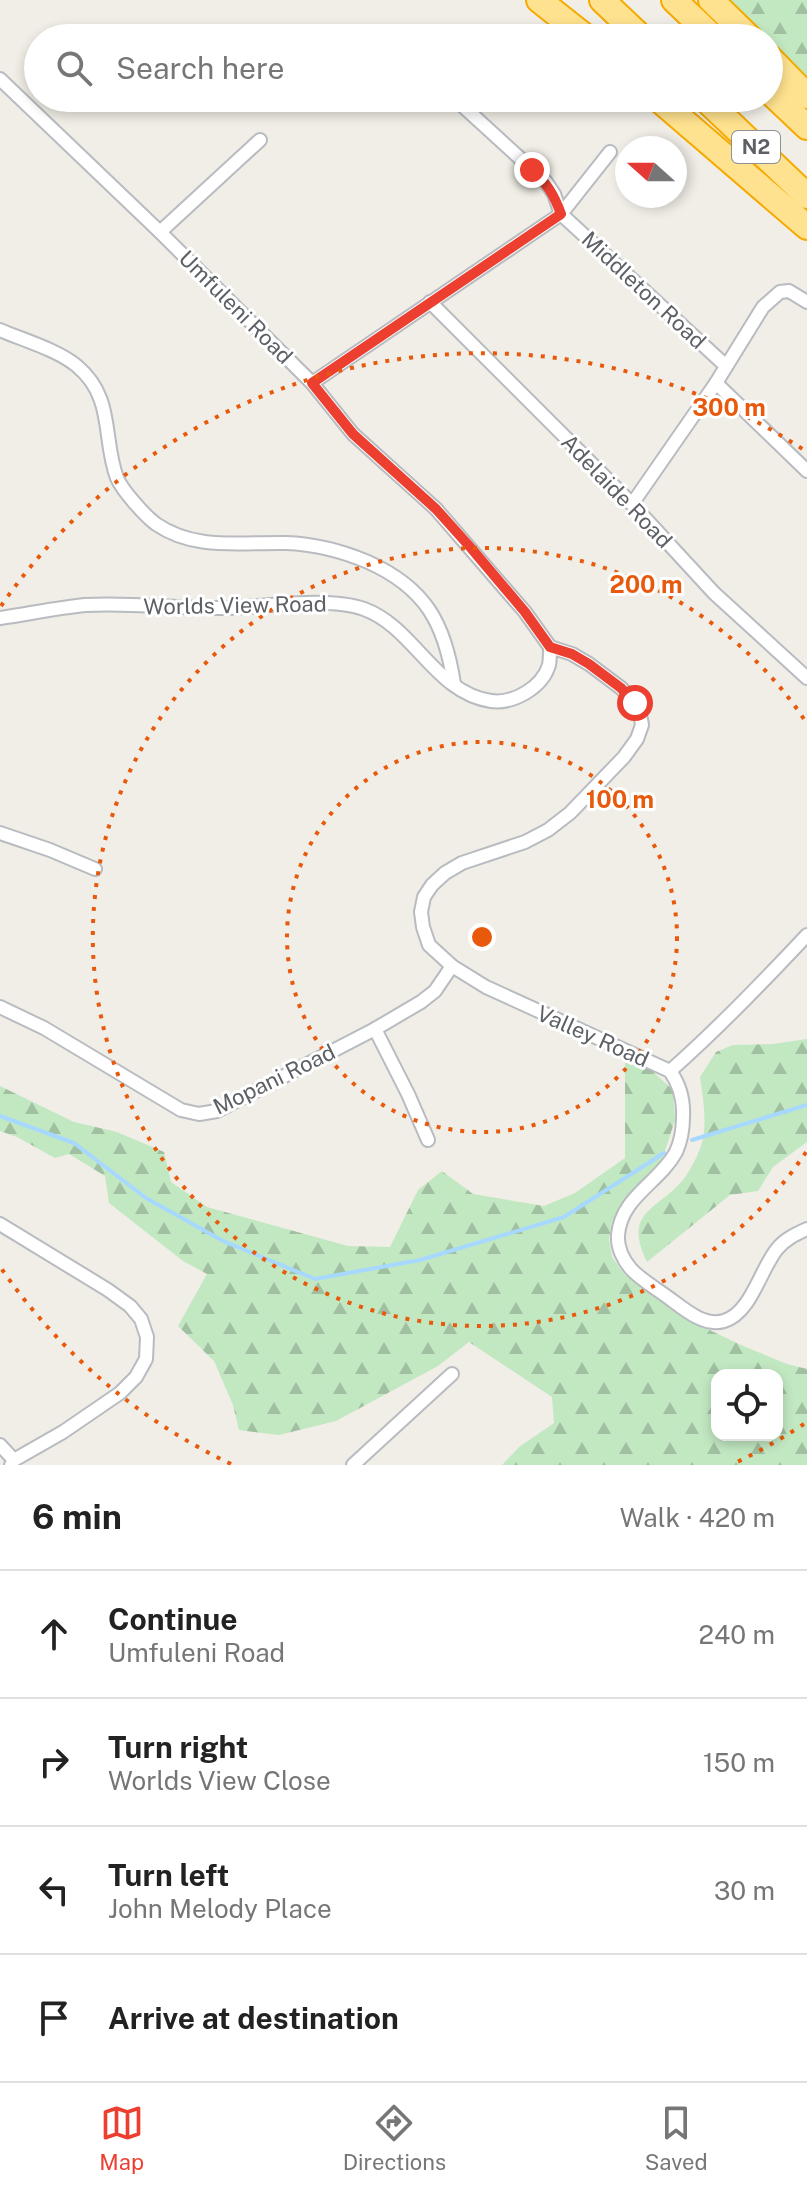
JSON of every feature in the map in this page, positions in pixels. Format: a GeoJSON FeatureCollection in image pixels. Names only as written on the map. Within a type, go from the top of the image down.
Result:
{"type":"FeatureCollection","features":[{"type":"Feature","properties":{"kind":"highway"},"geometry":{"type":"LineString","coordinates":[[539,0],[569,24]]}},
{"type":"Feature","properties":{"kind":"highway"},"geometry":{"type":"LineString","coordinates":[[602,0],[627,24]]}},
{"type":"Feature","properties":{"kind":"highway"},"geometry":{"type":"LineString","coordinates":[[674,0],[699,24]]}},
{"type":"Feature","properties":{"kind":"highway"},"geometry":{"type":"LineString","coordinates":[[711,0],[736,24]]}},
{"type":"Feature","properties":{"kind":"highway"},"geometry":{"type":"LineString","coordinates":[[783,71],[807,96]]}},
{"type":"Feature","properties":{"kind":"highway","name":"N2"},"geometry":{"type":"LineString","coordinates":[[783,104],[807,127]]}},
{"type":"Feature","properties":{"kind":"highway"},"geometry":{"type":"LineString","coordinates":[[673,112],[807,227]]}},
{"type":"Feature","properties":{"kind":"highway","name":"N2"},"geometry":{"type":"LineString","coordinates":[[719,112],[807,196]]}},
{"type":"Feature","properties":{"kind":"street","name":"Umfuleni Road"},"geometry":{"type":"LineString","coordinates":[[0,79],[24,102]]}},
{"type":"Feature","properties":{"kind":"street","name":"Umfuleni Road"},"geometry":{"type":"LineString","coordinates":[[35,112],[312,383],[353,434],[436,509],[525,612],[550,647]]}},
{"type":"Feature","properties":{"kind":"street","name":"Middleton Road"},"geometry":{"type":"LineString","coordinates":[[469,112],[546,182],[561,214],[726,366]]}},
{"type":"Feature","properties":{"kind":"street"},"geometry":{"type":"LineString","coordinates":[[160,232],[260,140]]}},
{"type":"Feature","properties":{"kind":"street"},"geometry":{"type":"LineString","coordinates":[[312,383],[561,214],[610,152]]}},
{"type":"Feature","properties":{"kind":"street"},"geometry":{"type":"LineString","coordinates":[[632,504],[716,383],[763,307],[780,292],[789,291],[807,302]]}},
{"type":"Feature","properties":{"kind":"street","name":"Adelaide Road"},"geometry":{"type":"LineString","coordinates":[[430,302],[632,504],[714,593],[807,678]]}},
{"type":"Feature","properties":{"kind":"street"},"geometry":{"type":"LineString","coordinates":[[0,330],[78,366],[96,389],[106,409],[112,459],[118,480],[154,523],[180,536],[210,543],[288,543],[346,552],[392,572],[421,598],[440,629],[450,658],[454,684]]}},
{"type":"Feature","properties":{"kind":"street"},"geometry":{"type":"LineString","coordinates":[[716,383],[807,471]]}},
{"type":"Feature","properties":{"kind":"street","name":"Worlds View Road"},"geometry":{"type":"LineString","coordinates":[[0,618],[87,605],[225,608],[336,602],[363,608],[380,616],[454,684],[476,697],[494,701],[517,698],[538,684],[549,667],[550,647]]}},
{"type":"Feature","properties":{"kind":"street","name":"Valley Road"},"geometry":{"type":"LineString","coordinates":[[550,647],[572,654],[621,688],[635,703],[640,714],[642,725],[637,739],[624,757],[570,813],[548,830],[525,842],[462,863],[432,885],[424,897],[421,912],[429,945],[452,966],[486,987],[670,1071],[681,1090],[684,1107],[682,1130],[677,1150],[668,1165],[631,1201],[623,1214],[618,1241],[622,1257],[631,1270],[687,1311],[712,1322],[724,1321],[738,1313],[746,1303],[768,1261],[780,1246],[807,1229]]}},
{"type":"Feature","properties":{"kind":"street"},"geometry":{"type":"LineString","coordinates":[[0,833],[95,869]]}},
{"type":"Feature","properties":{"kind":"street"},"geometry":{"type":"LineString","coordinates":[[670,1071],[759,987],[807,935]]}},
{"type":"Feature","properties":{"kind":"street","name":"Mopani Road"},"geometry":{"type":"LineString","coordinates":[[0,1007],[44,1028],[181,1110],[199,1114],[217,1111],[375,1029],[435,991],[452,966]]}},
{"type":"Feature","properties":{"kind":"street"},"geometry":{"type":"LineString","coordinates":[[375,1029],[428,1140]]}},
{"type":"Feature","properties":{"kind":"street"},"geometry":{"type":"LineString","coordinates":[[0,1224],[119,1298],[141,1319],[147,1337],[146,1359],[136,1377],[120,1393],[12,1463],[0,1445]]}},
{"type":"Feature","properties":{"kind":"street"},"geometry":{"type":"LineString","coordinates":[[353,1465],[452,1374]]}},
{"type":"Feature","properties":{"kind":"green space"},"geometry":{"type":"Polygon","coordinates":[[[729,0],[807,0],[807,78],[783,54],[783,24],[753,24],[729,0]]]}},
{"type":"Feature","properties":{"kind":"green space"},"geometry":{"type":"Polygon","coordinates":[[[807,1039],[807,1142],[773,1167],[758,1191],[730,1195],[647,1262],[640,1245],[641,1222],[646,1213],[683,1180],[698,1154],[705,1121],[700,1077],[716,1052],[733,1045],[807,1039]]]}},
{"type":"Feature","properties":{"kind":"green space"},"geometry":{"type":"Polygon","coordinates":[[[625,1061],[650,1069],[673,1090],[675,1120],[662,1160],[620,1207],[612,1222],[609,1239],[612,1257],[624,1274],[697,1324],[787,1364],[807,1369],[807,1465],[502,1465],[519,1447],[554,1423],[552,1397],[469,1342],[438,1366],[336,1421],[279,1435],[239,1430],[233,1405],[214,1361],[178,1326],[207,1274],[183,1261],[109,1203],[105,1176],[69,1154],[55,1158],[0,1131],[0,1086],[74,1122],[117,1132],[164,1152],[171,1182],[207,1207],[348,1246],[390,1247],[418,1190],[442,1171],[473,1194],[544,1206],[575,1193],[625,1158],[625,1061]]]}},
{"type":"Feature","properties":{"kind":"waterway"},"geometry":{"type":"LineString","coordinates":[[692,1140],[807,1105]]}},
{"type":"Feature","properties":{"kind":"waterway"},"geometry":{"type":"LineString","coordinates":[[0,1116],[74,1143],[146,1198],[223,1241],[315,1279],[420,1260],[564,1217],[664,1153]]}},
{"type":"Feature","properties":{"kind":"route"},"geometry":{"type":"LineString","coordinates":[[532,170],[554,194],[561,214],[312,383],[353,434],[436,509],[525,612],[550,647],[572,654],[604,673],[635,703]]}}]}
